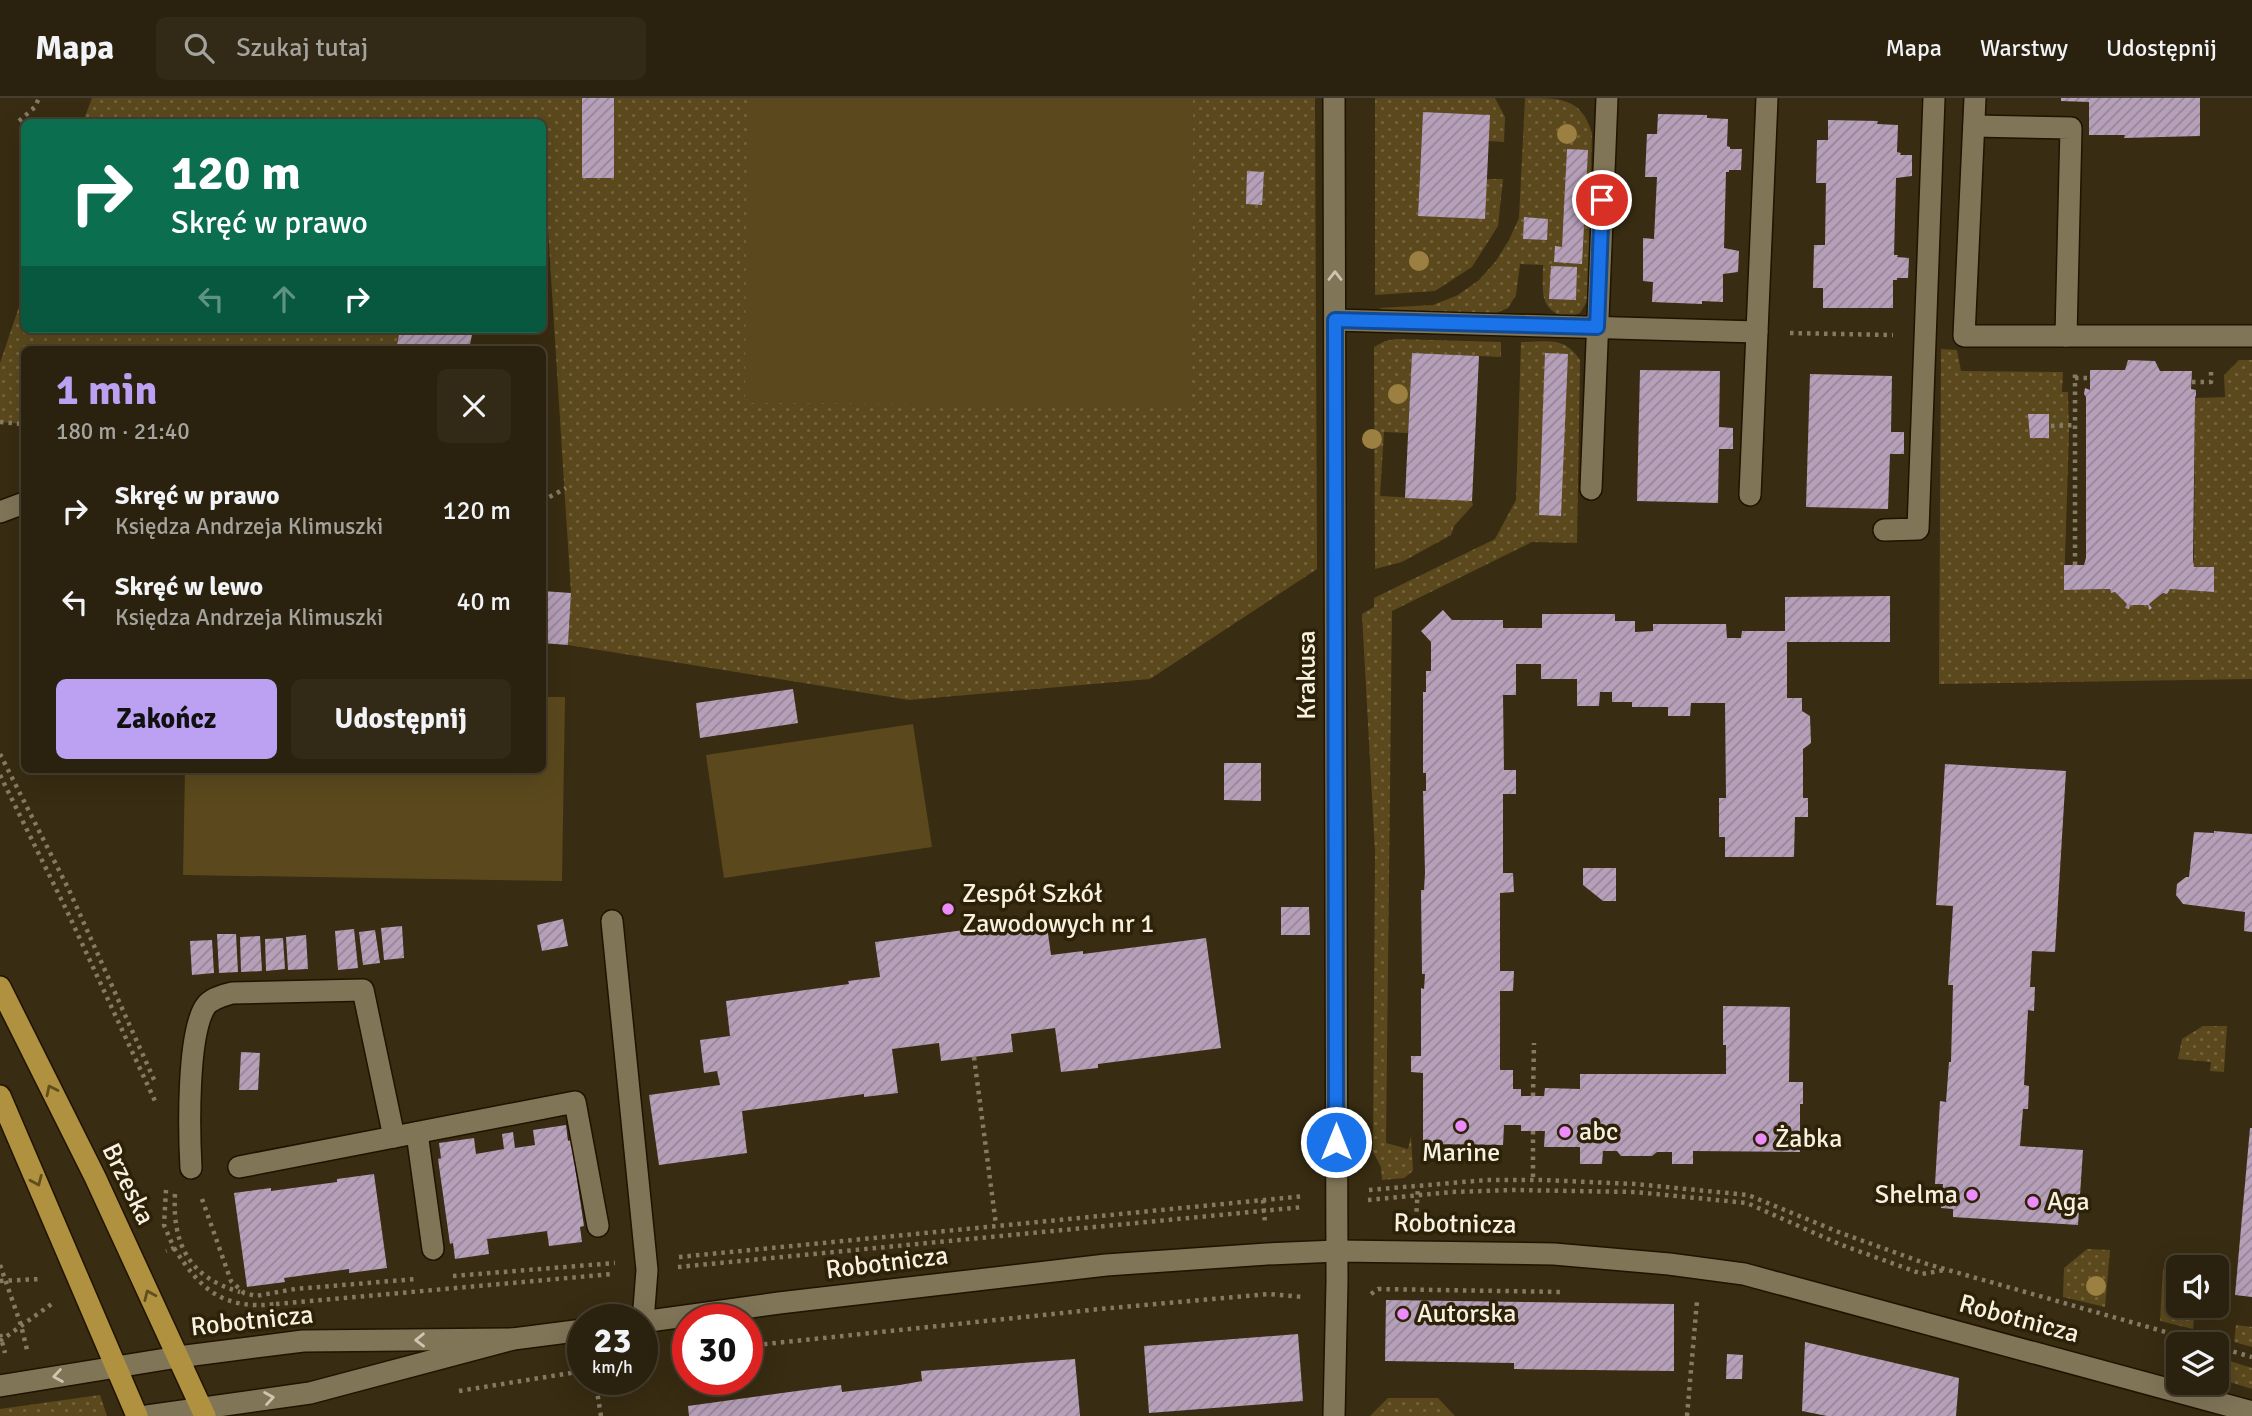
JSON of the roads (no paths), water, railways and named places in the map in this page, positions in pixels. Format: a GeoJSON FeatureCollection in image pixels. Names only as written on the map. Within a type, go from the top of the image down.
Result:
{"type":"FeatureCollection","features":[{"type":"Feature","properties":{"kind":"main road","name":"Brzeska"},"geometry":{"type":"LineString","coordinates":[[0,986],[136,1266],[203,1412]]}},
{"type":"Feature","properties":{"kind":"main road"},"geometry":{"type":"LineString","coordinates":[[0,1096],[137,1416]]}},
{"type":"Feature","properties":{"kind":"street","name":"Krakusa"},"geometry":{"type":"LineString","coordinates":[[1334,98],[1337,1192],[1334,1416]]}},
{"type":"Feature","properties":{"kind":"street"},"geometry":{"type":"LineString","coordinates":[[1591,489],[1606,98]]}},
{"type":"Feature","properties":{"kind":"street"},"geometry":{"type":"LineString","coordinates":[[1750,495],[1767,98]]}},
{"type":"Feature","properties":{"kind":"street"},"geometry":{"type":"LineString","coordinates":[[1884,530],[1918,529],[1934,98]]}},
{"type":"Feature","properties":{"kind":"street"},"geometry":{"type":"LineString","coordinates":[[1975,98],[1964,336],[2252,336]]}},
{"type":"Feature","properties":{"kind":"street"},"geometry":{"type":"LineString","coordinates":[[1974,126],[2071,128],[2071,336]]}},
{"type":"Feature","properties":{"kind":"street"},"geometry":{"type":"LineString","coordinates":[[1335,320],[1757,332]]}},
{"type":"Feature","properties":{"kind":"street"},"geometry":{"type":"LineString","coordinates":[[0,512],[21,504]]}},
{"type":"Feature","properties":{"kind":"street"},"geometry":{"type":"LineString","coordinates":[[612,922],[646,1260],[644,1304]]}},
{"type":"Feature","properties":{"kind":"street"},"geometry":{"type":"LineString","coordinates":[[191,1168],[189,1130],[196,1027],[206,1005],[214,998],[232,993],[363,990],[394,1137]]}},
{"type":"Feature","properties":{"kind":"street"},"geometry":{"type":"LineString","coordinates":[[239,1167],[575,1102],[598,1226]]}},
{"type":"Feature","properties":{"kind":"street"},"geometry":{"type":"LineString","coordinates":[[417,1133],[433,1249]]}},
{"type":"Feature","properties":{"kind":"street","name":"Robotnicza"},"geometry":{"type":"LineString","coordinates":[[658,1319],[1106,1265],[1337,1251],[1554,1254],[1727,1271],[1825,1294],[2245,1412]]}},
{"type":"Feature","properties":{"kind":"street","name":"Robotnicza"},"geometry":{"type":"LineString","coordinates":[[0,1386],[178,1357],[303,1342],[513,1339],[567,1332]]}},
{"type":"Feature","properties":{"kind":"street","name":"Robotnicza"},"geometry":{"type":"LineString","coordinates":[[147,1416],[203,1412],[310,1392],[513,1339]]}},
{"type":"Feature","properties":{"kind":"place","name":"Zespół Szkół Zawodowych nr 1"},"geometry":{"type":"Point","coordinates":[948,909]}},
{"type":"Feature","properties":{"kind":"place","name":"Marine"},"geometry":{"type":"Point","coordinates":[1461,1126]}},
{"type":"Feature","properties":{"kind":"place","name":"abc"},"geometry":{"type":"Point","coordinates":[1565,1132]}},
{"type":"Feature","properties":{"kind":"place","name":"Żabka"},"geometry":{"type":"Point","coordinates":[1761,1139]}},
{"type":"Feature","properties":{"kind":"place","name":"Shelma"},"geometry":{"type":"Point","coordinates":[1972,1195]}},
{"type":"Feature","properties":{"kind":"place","name":"Aga"},"geometry":{"type":"Point","coordinates":[2033,1202]}},
{"type":"Feature","properties":{"kind":"place","name":"Autorska"},"geometry":{"type":"Point","coordinates":[1403,1314]}}]}
